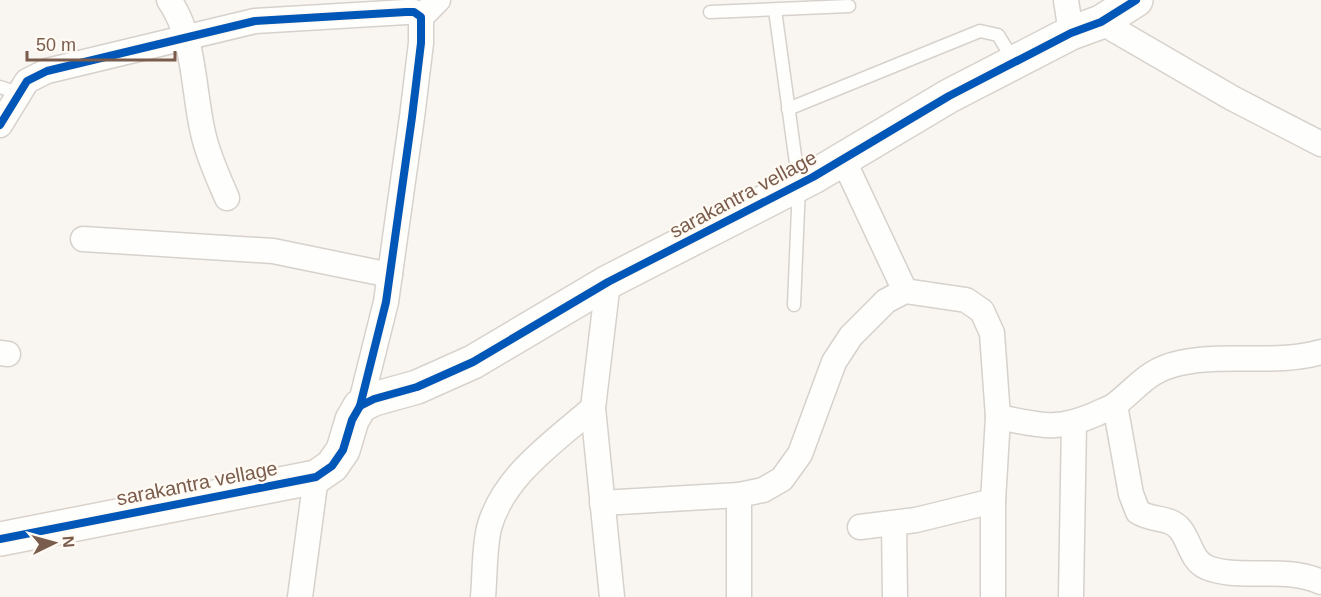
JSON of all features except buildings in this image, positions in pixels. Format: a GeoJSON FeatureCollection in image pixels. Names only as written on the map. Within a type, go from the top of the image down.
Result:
{"type":"FeatureCollection","features":[{"type":"Feature","properties":{"kind":"street"},"geometry":{"type":"LineString","coordinates":[[169,0],[177,12],[186,37],[203,133],[210,159],[227,198]]}},
{"type":"Feature","properties":{"kind":"street"},"geometry":{"type":"LineString","coordinates":[[1066,0],[1086,28],[1232,98],[1321,144]]}},
{"type":"Feature","properties":{"kind":"street","name":"sarakantra vellage"},"geometry":{"type":"LineString","coordinates":[[360,406],[374,399],[417,387],[473,363],[608,282],[799,185],[949,96],[1086,28],[1136,0]]}},
{"type":"Feature","properties":{"kind":"street"},"geometry":{"type":"LineString","coordinates":[[0,125],[9,90],[47,71],[186,37],[255,10],[414,12],[429,8],[421,43],[390,275],[360,406],[352,420],[343,450],[332,466],[316,477],[300,597]]}},
{"type":"Feature","properties":{"kind":"street"},"geometry":{"type":"LineString","coordinates":[[843,159],[905,291]]}},
{"type":"Feature","properties":{"kind":"street"},"geometry":{"type":"LineString","coordinates":[[83,239],[273,251],[390,275]]}},
{"type":"Feature","properties":{"kind":"street"},"geometry":{"type":"LineString","coordinates":[[608,282],[593,408],[612,597]]}},
{"type":"Feature","properties":{"kind":"street"},"geometry":{"type":"LineString","coordinates":[[602,503],[739,495],[763,490],[782,479],[800,454],[834,362],[851,336],[886,301],[905,291],[966,300],[982,311],[993,333],[999,417],[993,501],[993,597]]}},
{"type":"Feature","properties":{"kind":"street"},"geometry":{"type":"LineString","coordinates":[[999,417],[1049,427],[1074,423],[1115,405],[1148,374],[1173,365],[1293,357],[1321,352]]}},
{"type":"Feature","properties":{"kind":"street"},"geometry":{"type":"LineString","coordinates":[[1115,405],[1131,494],[1138,512],[1174,523],[1187,540],[1197,561],[1207,567],[1223,570],[1303,573],[1321,582]]}},
{"type":"Feature","properties":{"kind":"street"},"geometry":{"type":"LineString","coordinates":[[483,597],[489,528],[504,495],[526,466],[593,408]]}},
{"type":"Feature","properties":{"kind":"street"},"geometry":{"type":"LineString","coordinates":[[1071,597],[1074,423]]}},
{"type":"Feature","properties":{"kind":"street","name":"sarakantra vellage"},"geometry":{"type":"LineString","coordinates":[[0,539],[316,477]]}},
{"type":"Feature","properties":{"kind":"street"},"geometry":{"type":"LineString","coordinates":[[739,495],[739,597]]}},
{"type":"Feature","properties":{"kind":"street"},"geometry":{"type":"LineString","coordinates":[[860,527],[894,524],[993,501]]}},
{"type":"Feature","properties":{"kind":"street"},"geometry":{"type":"LineString","coordinates":[[894,524],[895,597]]}},
{"type":"Feature","properties":{"kind":"lane"},"geometry":{"type":"LineString","coordinates":[[710,12],[849,6]]}},
{"type":"Feature","properties":{"kind":"lane"},"geometry":{"type":"LineString","coordinates":[[775,10],[799,185],[794,305]]}},
{"type":"Feature","properties":{"kind":"lane"},"geometry":{"type":"LineString","coordinates":[[788,109],[980,31],[998,35],[1014,62]]}},
{"type":"Feature","properties":{"kind":"cycle path"},"geometry":{"type":"LineString","coordinates":[[0,539],[316,477],[332,466],[343,450],[352,420],[360,406],[374,399],[417,387],[473,362],[608,282],[813,177],[949,96],[1071,33],[1101,22],[1136,0]]}},
{"type":"Feature","properties":{"kind":"cycle path"},"geometry":{"type":"LineString","coordinates":[[0,125],[27,81],[47,71],[255,21],[406,12],[414,12],[421,17],[421,43],[412,117],[386,302],[360,406]]}}]}
